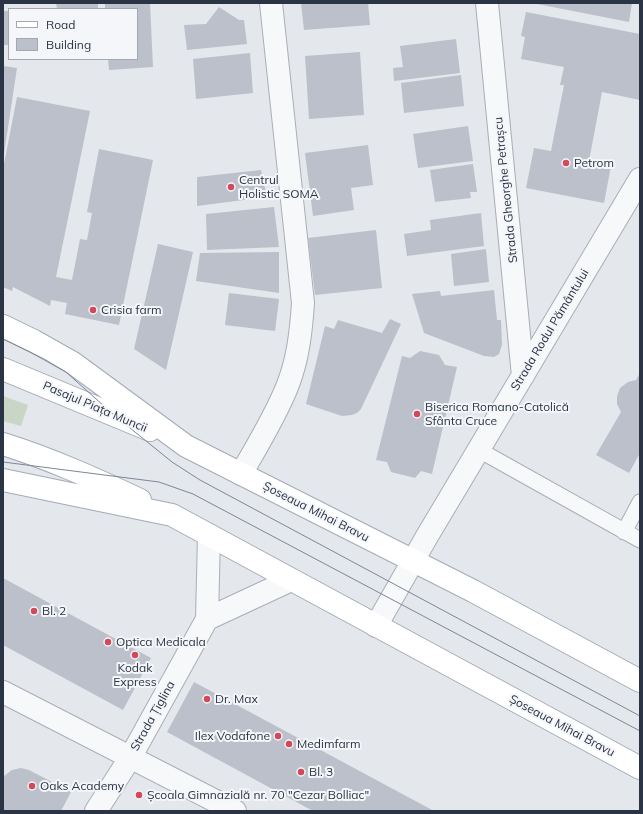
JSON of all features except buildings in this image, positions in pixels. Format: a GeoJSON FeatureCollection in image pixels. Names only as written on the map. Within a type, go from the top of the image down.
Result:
{"type":"FeatureCollection","features":[{"type":"Feature","properties":{"kind":"main road","name":"Șoseaua Mihai Bravu"},"geometry":{"type":"LineString","coordinates":[[3,326],[34,341],[73,363],[186,446],[487,598],[640,681]]}},
{"type":"Feature","properties":{"kind":"main road","name":"Pasajul Piața Muncii"},"geometry":{"type":"LineString","coordinates":[[3,369],[186,446]]}},
{"type":"Feature","properties":{"kind":"main road"},"geometry":{"type":"LineString","coordinates":[[3,444],[31,452],[82,472],[172,515]]}},
{"type":"Feature","properties":{"kind":"main road","name":"Șoseaua Mihai Bravu"},"geometry":{"type":"LineString","coordinates":[[3,480],[172,515],[640,768]]}},
{"type":"Feature","properties":{"kind":"street"},"geometry":{"type":"LineString","coordinates":[[241,474],[278,408],[287,386],[296,359],[302,310],[302,295],[271,3]]}},
{"type":"Feature","properties":{"kind":"street","name":"Strada Gheorghe Petrașcu"},"geometry":{"type":"LineString","coordinates":[[487,3],[523,376]]}},
{"type":"Feature","properties":{"kind":"street","name":"Strada Rodul Pământului"},"geometry":{"type":"LineString","coordinates":[[376,626],[640,179]]}},
{"type":"Feature","properties":{"kind":"street"},"geometry":{"type":"LineString","coordinates":[[209,535],[207,619],[291,580]]}},
{"type":"Feature","properties":{"kind":"street","name":"Strada Țiglina"},"geometry":{"type":"LineString","coordinates":[[96,811],[130,758],[207,619]]}},
{"type":"Feature","properties":{"kind":"street"},"geometry":{"type":"LineString","coordinates":[[3,692],[236,811]]}},
{"type":"Feature","properties":{"kind":"lane"},"geometry":{"type":"LineString","coordinates":[[479,450],[640,540]]}},
{"type":"Feature","properties":{"kind":"lane"},"geometry":{"type":"LineString","coordinates":[[624,532],[640,502]]}},
{"type":"Feature","properties":{"kind":"green space"},"geometry":{"type":"Polygon","coordinates":[[[3,396],[28,405],[21,426],[3,421],[3,396]]]}},
{"type":"Feature","properties":{"kind":"tram line"},"geometry":{"type":"LineString","coordinates":[[3,339],[44,359],[66,372],[114,415],[172,462],[200,480],[640,716]]}},
{"type":"Feature","properties":{"kind":"tram line"},"geometry":{"type":"LineString","coordinates":[[3,462],[159,482],[193,494],[640,731]]}},
{"type":"Feature","properties":{"kind":"place","name":"Petrom"},"geometry":{"type":"Point","coordinates":[566,163]}},
{"type":"Feature","properties":{"kind":"place","name":"Centrul Holistic SOMA"},"geometry":{"type":"Point","coordinates":[231,187]}},
{"type":"Feature","properties":{"kind":"place","name":"Crisia farm"},"geometry":{"type":"Point","coordinates":[93,310]}},
{"type":"Feature","properties":{"kind":"place","name":"Biserica Romano-Catolică Sfânta Cruce"},"geometry":{"type":"Point","coordinates":[417,414]}},
{"type":"Feature","properties":{"kind":"place","name":"Bl. 2"},"geometry":{"type":"Point","coordinates":[34,611]}},
{"type":"Feature","properties":{"kind":"place","name":"Optica Medicala"},"geometry":{"type":"Point","coordinates":[108,642]}},
{"type":"Feature","properties":{"kind":"place","name":"Kodak Express"},"geometry":{"type":"Point","coordinates":[135,655]}},
{"type":"Feature","properties":{"kind":"place","name":"Dr. Max"},"geometry":{"type":"Point","coordinates":[207,699]}},
{"type":"Feature","properties":{"kind":"place","name":"Ilex Vodafone"},"geometry":{"type":"Point","coordinates":[278,736]}},
{"type":"Feature","properties":{"kind":"place","name":"Medimfarm"},"geometry":{"type":"Point","coordinates":[289,744]}},
{"type":"Feature","properties":{"kind":"place","name":"Bl. 3"},"geometry":{"type":"Point","coordinates":[301,772]}},
{"type":"Feature","properties":{"kind":"place","name":"Oaks Academy"},"geometry":{"type":"Point","coordinates":[32,786]}},
{"type":"Feature","properties":{"kind":"place","name":"Școala Gimnazială nr. 70 \"Cezar Bolliac\""},"geometry":{"type":"Point","coordinates":[139,795]}}]}
